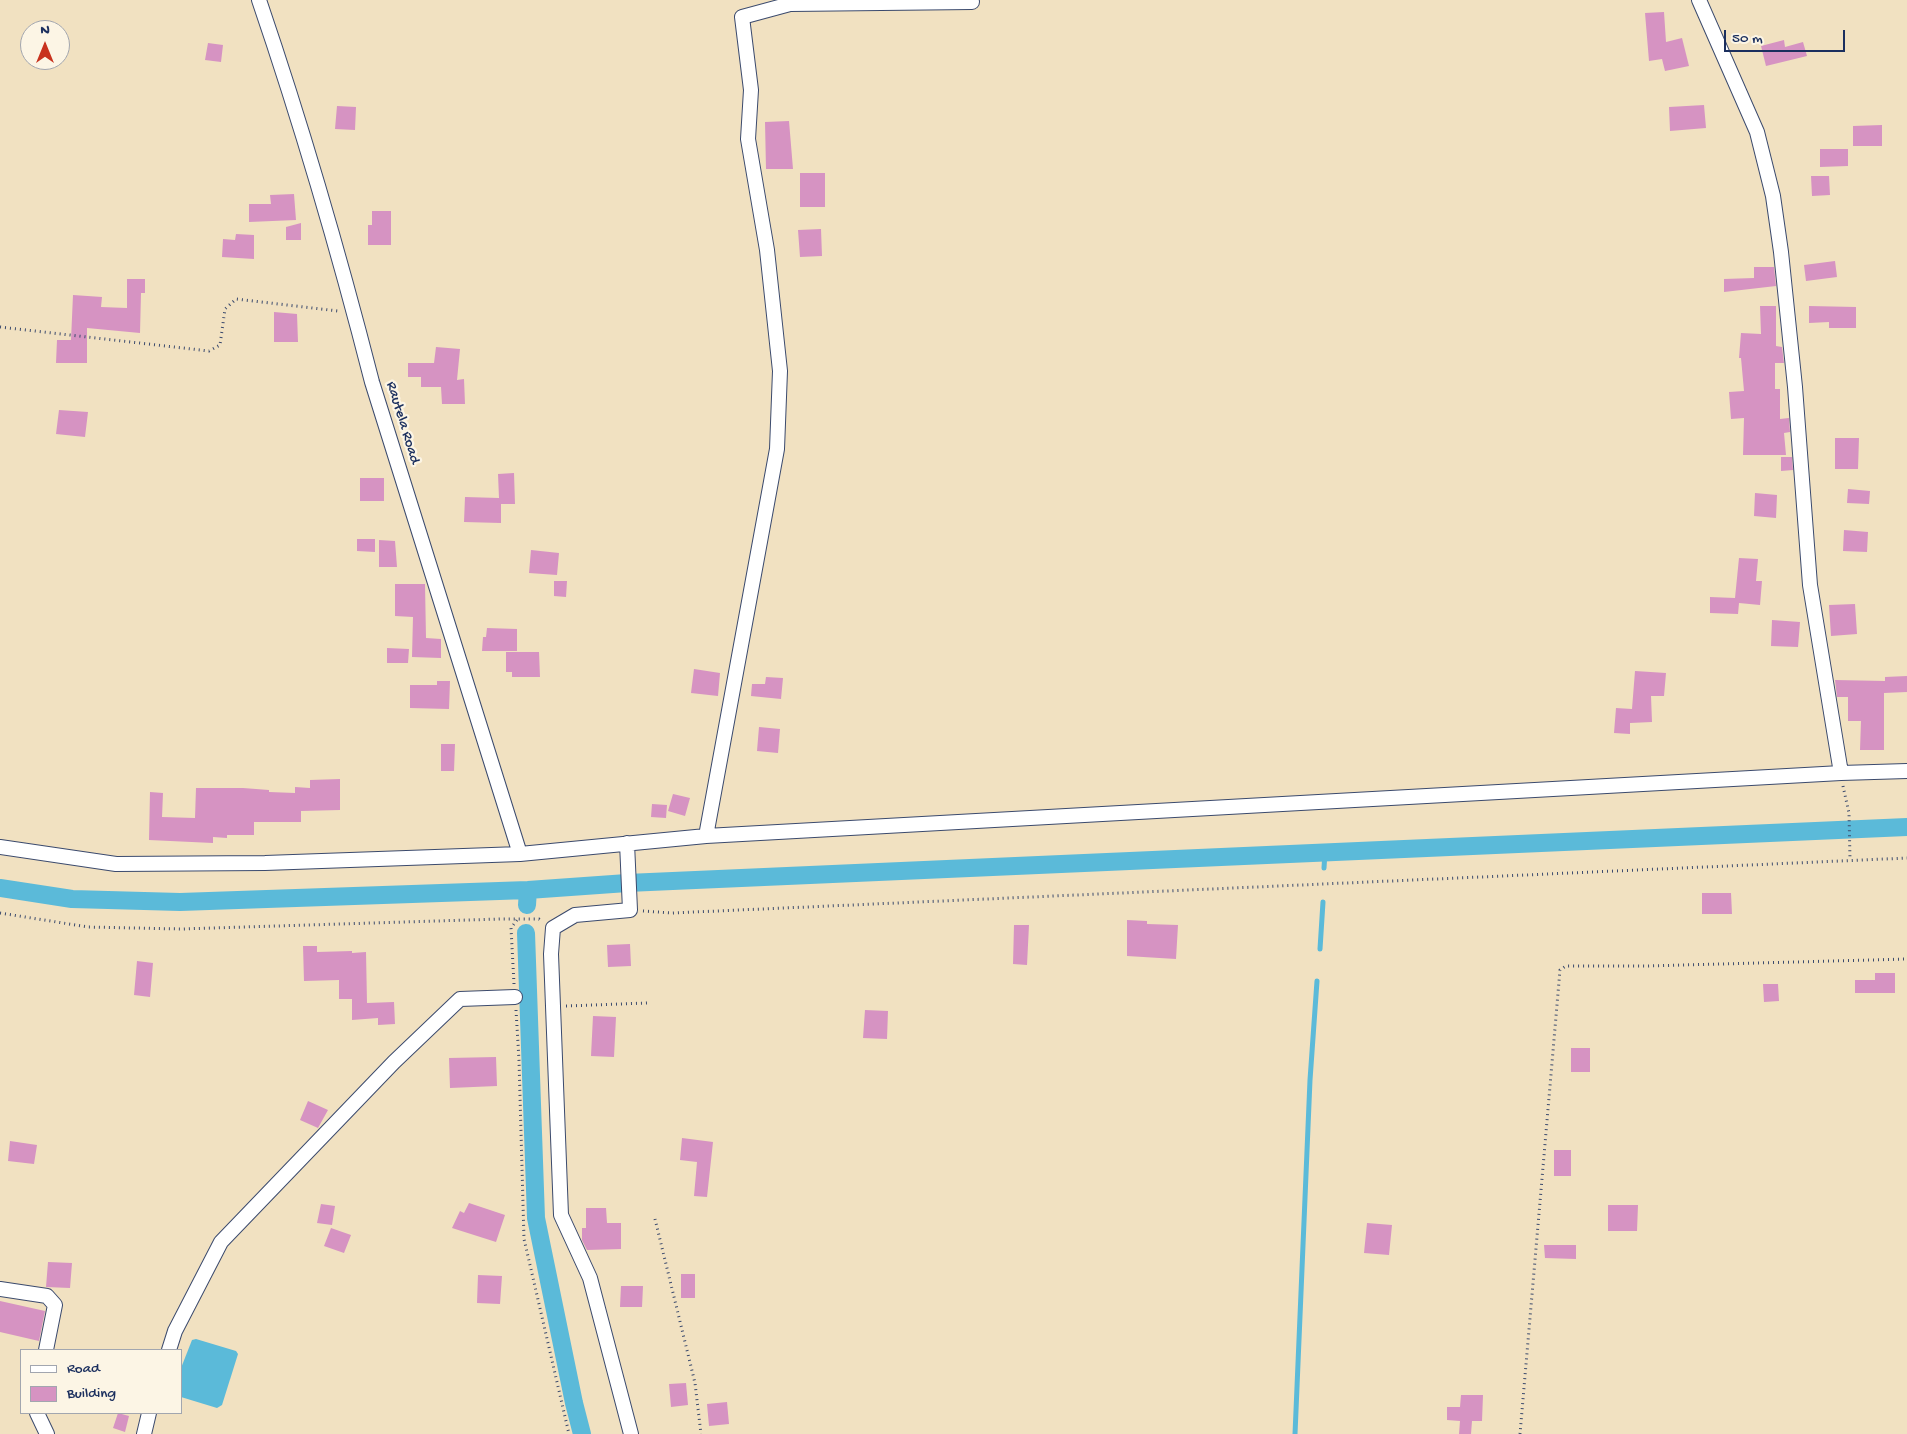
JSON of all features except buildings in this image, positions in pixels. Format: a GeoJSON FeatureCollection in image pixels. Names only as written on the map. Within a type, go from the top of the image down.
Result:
{"type":"FeatureCollection","features":[{"type":"Feature","properties":{"kind":"street","name":"Rautela Road"},"geometry":{"type":"LineString","coordinates":[[259,0],[282,68],[354,310],[372,382],[520,854]]}},
{"type":"Feature","properties":{"kind":"street"},"geometry":{"type":"LineString","coordinates":[[1700,0],[1757,132],[1773,196],[1781,252],[1795,388],[1810,585],[1841,773]]}},
{"type":"Feature","properties":{"kind":"street"},"geometry":{"type":"LineString","coordinates":[[706,836],[777,449],[780,371],[767,250],[748,139],[751,90],[742,17],[790,4],[972,2]]}},
{"type":"Feature","properties":{"kind":"street"},"geometry":{"type":"LineString","coordinates":[[0,846],[116,864],[264,864],[520,854],[628,849],[706,836],[1841,773],[1907,771]]}},
{"type":"Feature","properties":{"kind":"street"},"geometry":{"type":"LineString","coordinates":[[628,849],[630,906],[575,915],[553,928],[551,954],[561,1215],[590,1278],[631,1434]]}},
{"type":"Feature","properties":{"kind":"street"},"geometry":{"type":"LineString","coordinates":[[168,1349],[175,1331],[221,1242],[388,1069],[460,999],[515,996]]}},
{"type":"Feature","properties":{"kind":"street"},"geometry":{"type":"LineString","coordinates":[[0,1288],[47,1296],[55,1305],[46,1349]]}},
{"type":"Feature","properties":{"kind":"street"},"geometry":{"type":"LineString","coordinates":[[37,1414],[47,1434]]}},
{"type":"Feature","properties":{"kind":"street"},"geometry":{"type":"LineString","coordinates":[[144,1434],[149,1414]]}},
{"type":"Feature","properties":{"kind":"path"},"geometry":{"type":"LineString","coordinates":[[0,327],[209,351],[220,345],[225,309],[236,299],[343,312],[354,310]]}},
{"type":"Feature","properties":{"kind":"path"},"geometry":{"type":"LineString","coordinates":[[1841,773],[1849,813],[1850,859]]}},
{"type":"Feature","properties":{"kind":"path"},"geometry":{"type":"LineString","coordinates":[[630,906],[672,913],[1850,859],[1907,858]]}},
{"type":"Feature","properties":{"kind":"path"},"geometry":{"type":"LineString","coordinates":[[0,913],[88,927],[182,928],[539,919],[553,928]]}},
{"type":"Feature","properties":{"kind":"path"},"geometry":{"type":"LineString","coordinates":[[517,919],[511,928],[519,1060],[524,1239],[569,1434]]}},
{"type":"Feature","properties":{"kind":"path"},"geometry":{"type":"LineString","coordinates":[[1520,1434],[1560,970],[1566,966],[1646,966],[1907,959]]}},
{"type":"Feature","properties":{"kind":"path"},"geometry":{"type":"LineString","coordinates":[[553,1006],[647,1003]]}},
{"type":"Feature","properties":{"kind":"path"},"geometry":{"type":"LineString","coordinates":[[655,1219],[695,1383],[701,1434]]}},
{"type":"Feature","properties":{"kind":"water"},"geometry":{"type":"Polygon","coordinates":[[[196,1339],[236,1351],[238,1354],[222,1405],[217,1408],[182,1397],[182,1365],[192,1340],[196,1339]]]}},
{"type":"Feature","properties":{"kind":"waterway"},"geometry":{"type":"LineString","coordinates":[[0,888],[72,899],[180,902],[528,890],[627,883],[1907,827]]}},
{"type":"Feature","properties":{"kind":"waterway"},"geometry":{"type":"LineString","coordinates":[[1324,868],[1325,852]]}},
{"type":"Feature","properties":{"kind":"waterway"},"geometry":{"type":"LineString","coordinates":[[527,905],[528,890]]}},
{"type":"Feature","properties":{"kind":"waterway"},"geometry":{"type":"LineString","coordinates":[[1320,949],[1323,902]]}},
{"type":"Feature","properties":{"kind":"waterway"},"geometry":{"type":"LineString","coordinates":[[526,933],[536,1218],[582,1434]]}},
{"type":"Feature","properties":{"kind":"waterway"},"geometry":{"type":"LineString","coordinates":[[1295,1434],[1310,1080],[1317,981]]}}]}
